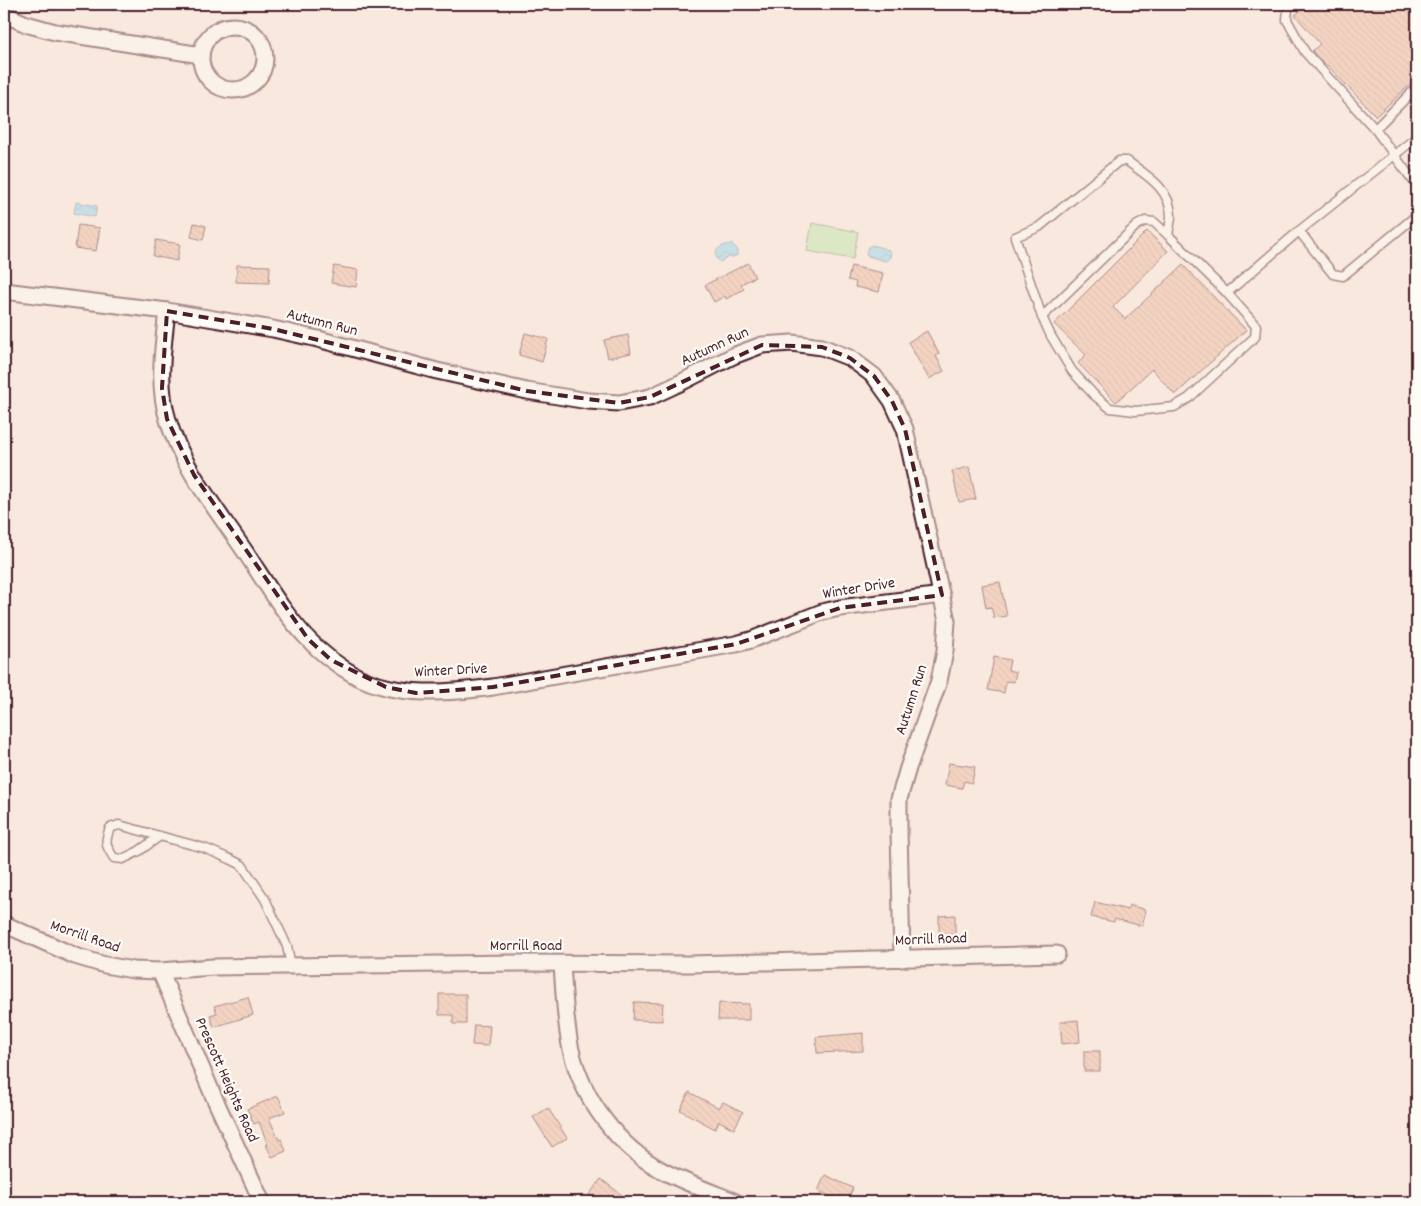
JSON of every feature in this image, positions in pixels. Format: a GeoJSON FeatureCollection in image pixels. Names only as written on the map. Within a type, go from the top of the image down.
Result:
{"type":"FeatureCollection","features":[{"type":"Feature","properties":{"kind":"street"},"geometry":{"type":"LineString","coordinates":[[4,14],[26,24],[55,32],[201,56]]}},
{"type":"Feature","properties":{"kind":"street"},"geometry":{"type":"LineString","coordinates":[[232,26],[242,27],[252,32],[259,39],[265,59],[263,69],[249,85],[239,89],[228,89],[218,86],[209,80],[204,70],[201,56],[206,40],[213,32],[232,26]]}},
{"type":"Feature","properties":{"kind":"street","name":"Autumn Run"},"geometry":{"type":"LineString","coordinates":[[4,291],[167,311],[272,329],[318,339],[437,371],[588,401],[619,403],[650,397],[733,356],[762,345],[792,343],[822,347],[856,362],[874,376],[892,401],[905,429],[946,620],[945,651],[938,681],[899,799],[898,829],[902,959]]}},
{"type":"Feature","properties":{"kind":"street","name":"Winter Drive"},"geometry":{"type":"LineString","coordinates":[[167,311],[161,356],[162,388],[167,419],[178,448],[288,615],[308,639],[331,660],[350,672],[386,687],[416,693],[463,691],[493,687],[727,646],[752,640],[822,612],[840,608],[942,595]]}},
{"type":"Feature","properties":{"kind":"street","name":"Morrill Road"},"geometry":{"type":"LineString","coordinates":[[4,924],[76,956],[105,965],[133,970],[160,971],[214,967],[690,964],[1057,954]]}},
{"type":"Feature","properties":{"kind":"street"},"geometry":{"type":"LineString","coordinates":[[562,964],[566,1022],[572,1052],[581,1081],[596,1108],[614,1132],[636,1153],[661,1170],[736,1202]]}},
{"type":"Feature","properties":{"kind":"street","name":"Prescott Heights Road"},"geometry":{"type":"LineString","coordinates":[[160,971],[213,1095],[262,1202]]}},
{"type":"Feature","properties":{"kind":"lane"},"geometry":{"type":"LineString","coordinates":[[1292,4],[1288,8],[1287,20],[1305,52],[1375,129],[1417,186]]}},
{"type":"Feature","properties":{"kind":"lane"},"geometry":{"type":"LineString","coordinates":[[1375,129],[1417,88]]}},
{"type":"Feature","properties":{"kind":"lane"},"geometry":{"type":"LineString","coordinates":[[1227,293],[1299,231],[1417,137]]}},
{"type":"Feature","properties":{"kind":"lane"},"geometry":{"type":"LineString","coordinates":[[1042,317],[1136,226],[1145,221],[1154,222],[1227,293],[1256,326],[1255,337],[1189,398],[1174,407],[1135,411],[1110,408],[1099,400],[1072,371],[1042,317],[1015,237],[1039,228],[1119,161],[1127,161],[1152,179],[1164,191],[1169,202],[1171,215],[1168,235]]}},
{"type":"Feature","properties":{"kind":"lane"},"geometry":{"type":"LineString","coordinates":[[1299,231],[1333,274],[1343,276],[1417,215]]}},
{"type":"Feature","properties":{"kind":"lane"},"geometry":{"type":"LineString","coordinates":[[160,836],[123,859],[114,858],[108,848],[106,839],[110,828],[119,825],[160,836],[204,848],[242,865],[264,899],[287,946],[291,966]]}},
{"type":"Feature","properties":{"kind":"highlighted area"},"geometry":{"type":"Polygon","coordinates":[[[167,311],[273,329],[527,391],[619,403],[650,397],[762,345],[822,347],[850,358],[874,376],[892,401],[905,429],[942,595],[840,608],[736,644],[493,687],[416,693],[386,687],[331,660],[308,639],[194,475],[167,419],[162,388],[167,311]]]}},
{"type":"Feature","properties":{"kind":"green space"},"geometry":{"type":"Polygon","coordinates":[[[812,223],[858,232],[853,259],[807,251],[812,223]]]}},
{"type":"Feature","properties":{"kind":"water"},"geometry":{"type":"Polygon","coordinates":[[[76,202],[97,206],[95,217],[74,213],[76,202]]]}},
{"type":"Feature","properties":{"kind":"water"},"geometry":{"type":"Polygon","coordinates":[[[732,244],[737,249],[737,255],[720,262],[716,258],[717,251],[724,245],[732,244]]]}},
{"type":"Feature","properties":{"kind":"water"},"geometry":{"type":"Polygon","coordinates":[[[872,245],[889,250],[891,253],[889,259],[885,261],[868,256],[866,253],[868,247],[872,245]]]}},
{"type":"Feature","properties":{"kind":"building"},"geometry":{"type":"Polygon","coordinates":[[[1309,4],[1417,4],[1417,78],[1376,116],[1312,51],[1320,44],[1295,15],[1309,4]]]}},
{"type":"Feature","properties":{"kind":"building"},"geometry":{"type":"Polygon","coordinates":[[[194,223],[206,226],[203,240],[191,237],[194,223]]]}},
{"type":"Feature","properties":{"kind":"building"},"geometry":{"type":"Polygon","coordinates":[[[78,225],[100,228],[96,251],[75,248],[78,225]]]}},
{"type":"Feature","properties":{"kind":"building"},"geometry":{"type":"Polygon","coordinates":[[[1147,231],[1168,251],[1113,307],[1125,319],[1183,265],[1246,330],[1175,395],[1152,369],[1116,402],[1078,363],[1086,355],[1054,324],[1147,231]]]}},
{"type":"Feature","properties":{"kind":"building"},"geometry":{"type":"Polygon","coordinates":[[[156,240],[180,244],[177,261],[153,256],[156,240]]]}},
{"type":"Feature","properties":{"kind":"building"},"geometry":{"type":"Polygon","coordinates":[[[748,263],[755,277],[741,284],[744,289],[726,299],[725,296],[714,302],[705,285],[748,263]]]}},
{"type":"Feature","properties":{"kind":"building"},"geometry":{"type":"Polygon","coordinates":[[[237,265],[270,266],[269,283],[236,282],[237,265]]]}},
{"type":"Feature","properties":{"kind":"building"},"geometry":{"type":"Polygon","coordinates":[[[334,266],[358,270],[356,287],[331,283],[334,266]]]}},
{"type":"Feature","properties":{"kind":"building"},"geometry":{"type":"Polygon","coordinates":[[[851,266],[883,273],[879,292],[855,287],[856,282],[848,280],[851,266]]]}},
{"type":"Feature","properties":{"kind":"building"},"geometry":{"type":"Polygon","coordinates":[[[927,331],[939,354],[936,356],[944,371],[929,379],[908,342],[927,331]]]}},
{"type":"Feature","properties":{"kind":"building"},"geometry":{"type":"Polygon","coordinates":[[[525,333],[548,339],[542,362],[519,355],[525,333]]]}},
{"type":"Feature","properties":{"kind":"building"},"geometry":{"type":"Polygon","coordinates":[[[628,335],[631,353],[608,358],[604,340],[628,335]]]}},
{"type":"Feature","properties":{"kind":"building"},"geometry":{"type":"Polygon","coordinates":[[[969,467],[976,499],[959,502],[952,471],[969,467]]]}},
{"type":"Feature","properties":{"kind":"building"},"geometry":{"type":"Polygon","coordinates":[[[1000,582],[1007,616],[994,618],[991,607],[986,608],[982,585],[1000,582]]]}},
{"type":"Feature","properties":{"kind":"building"},"geometry":{"type":"Polygon","coordinates":[[[994,657],[1010,660],[1008,670],[1016,672],[1014,682],[1006,681],[1004,693],[988,690],[994,657]]]}},
{"type":"Feature","properties":{"kind":"building"},"geometry":{"type":"Polygon","coordinates":[[[949,763],[975,767],[972,783],[964,781],[962,788],[945,785],[949,763]]]}},
{"type":"Feature","properties":{"kind":"building"},"geometry":{"type":"Polygon","coordinates":[[[1095,902],[1128,910],[1129,905],[1146,910],[1142,926],[1115,919],[1114,922],[1091,917],[1095,902]]]}},
{"type":"Feature","properties":{"kind":"building"},"geometry":{"type":"Polygon","coordinates":[[[955,915],[955,934],[939,935],[939,916],[955,915]]]}},
{"type":"Feature","properties":{"kind":"building"},"geometry":{"type":"Polygon","coordinates":[[[439,994],[466,994],[466,1024],[453,1024],[453,1015],[439,1015],[439,994]]]}},
{"type":"Feature","properties":{"kind":"building"},"geometry":{"type":"Polygon","coordinates":[[[248,997],[253,1015],[214,1027],[210,1015],[217,1013],[214,1006],[248,997]]]}},
{"type":"Feature","properties":{"kind":"building"},"geometry":{"type":"Polygon","coordinates":[[[634,1002],[663,1003],[662,1021],[633,1020],[634,1002]]]}},
{"type":"Feature","properties":{"kind":"building"},"geometry":{"type":"Polygon","coordinates":[[[719,1003],[749,1004],[749,1020],[718,1020],[719,1003]]]}},
{"type":"Feature","properties":{"kind":"building"},"geometry":{"type":"Polygon","coordinates":[[[1078,1020],[1080,1042],[1062,1044],[1060,1022],[1078,1020]]]}},
{"type":"Feature","properties":{"kind":"building"},"geometry":{"type":"Polygon","coordinates":[[[474,1025],[490,1026],[488,1046],[472,1045],[474,1025]]]}},
{"type":"Feature","properties":{"kind":"building"},"geometry":{"type":"Polygon","coordinates":[[[863,1033],[863,1051],[817,1053],[816,1037],[863,1033]]]}},
{"type":"Feature","properties":{"kind":"building"},"geometry":{"type":"Polygon","coordinates":[[[1084,1051],[1100,1051],[1100,1071],[1084,1071],[1084,1051]]]}},
{"type":"Feature","properties":{"kind":"building"},"geometry":{"type":"Polygon","coordinates":[[[689,1092],[719,1108],[723,1102],[743,1112],[734,1129],[719,1121],[715,1129],[680,1110],[689,1092]]]}},
{"type":"Feature","properties":{"kind":"building"},"geometry":{"type":"Polygon","coordinates":[[[278,1096],[285,1112],[269,1118],[286,1151],[272,1157],[259,1122],[254,1124],[247,1109],[278,1096]]]}},
{"type":"Feature","properties":{"kind":"building"},"geometry":{"type":"Polygon","coordinates":[[[548,1108],[567,1138],[552,1147],[533,1117],[548,1108]]]}},
{"type":"Feature","properties":{"kind":"building"},"geometry":{"type":"Polygon","coordinates":[[[825,1175],[853,1188],[847,1202],[818,1191],[825,1175]]]}},
{"type":"Feature","properties":{"kind":"building"},"geometry":{"type":"Polygon","coordinates":[[[601,1179],[631,1202],[598,1202],[589,1195],[601,1179]]]}}]}
